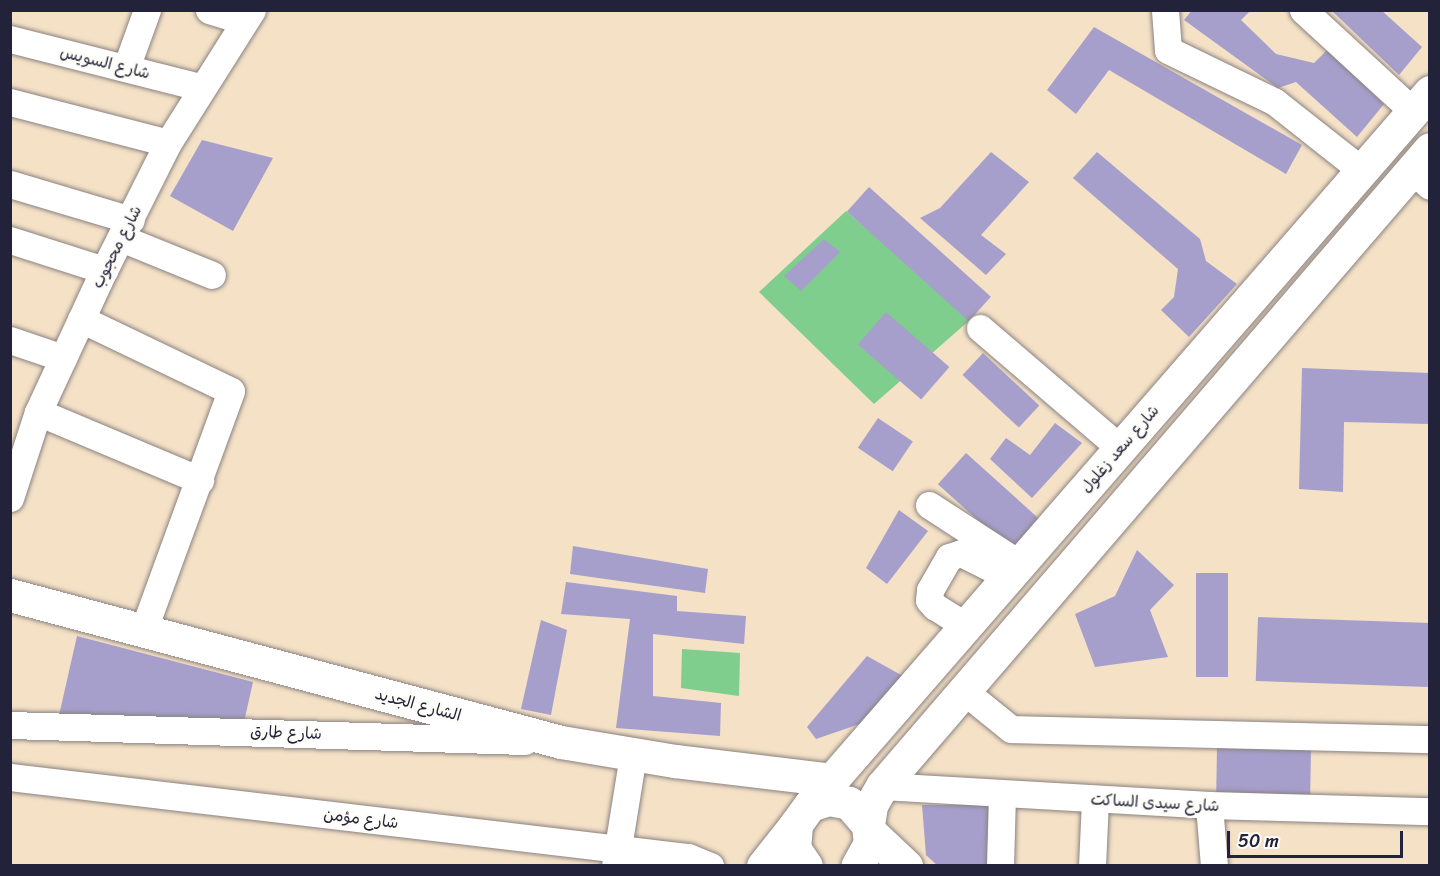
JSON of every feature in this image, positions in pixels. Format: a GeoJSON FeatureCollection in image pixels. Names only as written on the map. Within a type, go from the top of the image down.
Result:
{"type":"FeatureCollection","features":[{"type":"Feature","properties":{"kind":"main road","name":"شارع سعد زغلول"},"geometry":{"type":"LineString","coordinates":[[763,866],[802,814],[1421,101]]}},
{"type":"Feature","properties":{"kind":"main road"},"geometry":{"type":"LineString","coordinates":[[857,866],[867,854],[871,805],[882,786],[1423,168]]}},
{"type":"Feature","properties":{"kind":"main road"},"geometry":{"type":"LineString","coordinates":[[1120,448],[1151,476]]}},
{"type":"Feature","properties":{"kind":"main road","name":"الشارع الجديد"},"geometry":{"type":"LineString","coordinates":[[10,595],[561,742],[633,755],[832,780]]}},
{"type":"Feature","properties":{"kind":"main road"},"geometry":{"type":"LineString","coordinates":[[806,866],[794,848],[802,814],[829,799],[849,803],[869,829],[906,866]]}},
{"type":"Feature","properties":{"kind":"street"},"geometry":{"type":"LineString","coordinates":[[126,68],[147,10]]}},
{"type":"Feature","properties":{"kind":"street"},"geometry":{"type":"LineString","coordinates":[[209,10],[248,16]]}},
{"type":"Feature","properties":{"kind":"street"},"geometry":{"type":"LineString","coordinates":[[1165,10],[1168,50],[1275,102],[1361,170]]}},
{"type":"Feature","properties":{"kind":"street"},"geometry":{"type":"LineString","coordinates":[[1304,10],[1421,101]]}},
{"type":"Feature","properties":{"kind":"street","name":"شارع محجوب"},"geometry":{"type":"LineString","coordinates":[[10,498],[20,437],[38,412],[104,270],[168,143],[200,87],[248,16]]}},
{"type":"Feature","properties":{"kind":"street","name":"شارع السويس"},"geometry":{"type":"LineString","coordinates":[[10,39],[200,87]]}},
{"type":"Feature","properties":{"kind":"street"},"geometry":{"type":"LineString","coordinates":[[10,102],[168,143]]}},
{"type":"Feature","properties":{"kind":"street"},"geometry":{"type":"LineString","coordinates":[[10,184],[126,229],[212,275]]}},
{"type":"Feature","properties":{"kind":"street"},"geometry":{"type":"LineString","coordinates":[[10,240],[104,270]]}},
{"type":"Feature","properties":{"kind":"street"},"geometry":{"type":"LineString","coordinates":[[81,319],[231,391],[143,631]]}},
{"type":"Feature","properties":{"kind":"street"},"geometry":{"type":"LineString","coordinates":[[980,328],[1120,448]]}},
{"type":"Feature","properties":{"kind":"street"},"geometry":{"type":"LineString","coordinates":[[10,340],[63,358]]}},
{"type":"Feature","properties":{"kind":"street"},"geometry":{"type":"LineString","coordinates":[[38,412],[200,480]]}},
{"type":"Feature","properties":{"kind":"street"},"geometry":{"type":"LineString","coordinates":[[929,505],[1014,570]]}},
{"type":"Feature","properties":{"kind":"street"},"geometry":{"type":"LineString","coordinates":[[966,626],[934,607],[929,600],[930,590],[949,557],[961,553],[1014,570]]}},
{"type":"Feature","properties":{"kind":"street"},"geometry":{"type":"LineString","coordinates":[[964,691],[1011,729],[1430,739]]}},
{"type":"Feature","properties":{"kind":"street","name":"شارع طارق"},"geometry":{"type":"LineString","coordinates":[[10,725],[561,742]]}},
{"type":"Feature","properties":{"kind":"street"},"geometry":{"type":"LineString","coordinates":[[617,857],[633,755]]}},
{"type":"Feature","properties":{"kind":"street"},"geometry":{"type":"LineString","coordinates":[[776,773],[798,787],[802,814]]}},
{"type":"Feature","properties":{"kind":"street","name":"شارع مؤمن"},"geometry":{"type":"LineString","coordinates":[[10,777],[617,857],[688,857],[711,866]]}},
{"type":"Feature","properties":{"kind":"street","name":"شارع سيدى الساكت"},"geometry":{"type":"LineString","coordinates":[[882,786],[1002,796],[1209,806],[1430,811]]}},
{"type":"Feature","properties":{"kind":"street"},"geometry":{"type":"LineString","coordinates":[[1000,866],[1002,796]]}},
{"type":"Feature","properties":{"kind":"street"},"geometry":{"type":"LineString","coordinates":[[1092,866],[1095,800]]}},
{"type":"Feature","properties":{"kind":"street"},"geometry":{"type":"LineString","coordinates":[[1209,806],[1214,866]]}},
{"type":"Feature","properties":{"kind":"green space"},"geometry":{"type":"Polygon","coordinates":[[[846,211],[971,319],[874,404],[759,292],[846,211]]]}},
{"type":"Feature","properties":{"kind":"green space"},"geometry":{"type":"Polygon","coordinates":[[[682,649],[740,653],[739,696],[681,688],[682,649]]]}},
{"type":"Feature","properties":{"kind":"building"},"geometry":{"type":"Polygon","coordinates":[[[1192,10],[1251,10],[1241,20],[1276,54],[1314,63],[1327,50],[1384,104],[1357,137],[1296,82],[1278,88],[1184,20],[1192,10]]]}},
{"type":"Feature","properties":{"kind":"building"},"geometry":{"type":"Polygon","coordinates":[[[1331,10],[1381,10],[1422,47],[1399,75],[1331,10]]]}},
{"type":"Feature","properties":{"kind":"building"},"geometry":{"type":"Polygon","coordinates":[[[1094,27],[1302,145],[1286,174],[1109,70],[1076,114],[1047,90],[1094,27]]]}},
{"type":"Feature","properties":{"kind":"building"},"geometry":{"type":"Polygon","coordinates":[[[202,140],[273,158],[233,231],[170,196],[202,140]]]}},
{"type":"Feature","properties":{"kind":"building"},"geometry":{"type":"Polygon","coordinates":[[[991,152],[1029,182],[981,235],[1006,254],[986,275],[920,218],[940,208],[991,152]]]}},
{"type":"Feature","properties":{"kind":"building"},"geometry":{"type":"Polygon","coordinates":[[[1097,152],[1200,239],[1206,261],[1237,284],[1189,337],[1161,310],[1174,297],[1178,269],[1073,178],[1097,152]]]}},
{"type":"Feature","properties":{"kind":"building"},"geometry":{"type":"Polygon","coordinates":[[[869,187],[991,297],[969,321],[847,212],[869,187]]]}},
{"type":"Feature","properties":{"kind":"building"},"geometry":{"type":"Polygon","coordinates":[[[824,239],[840,252],[801,291],[784,276],[824,239]]]}},
{"type":"Feature","properties":{"kind":"building"},"geometry":{"type":"Polygon","coordinates":[[[886,312],[949,367],[921,400],[858,344],[886,312]]]}},
{"type":"Feature","properties":{"kind":"building"},"geometry":{"type":"Polygon","coordinates":[[[983,353],[1039,406],[1019,427],[963,375],[983,353]]]}},
{"type":"Feature","properties":{"kind":"building"},"geometry":{"type":"Polygon","coordinates":[[[1302,368],[1430,373],[1430,424],[1344,422],[1343,492],[1299,489],[1302,368]]]}},
{"type":"Feature","properties":{"kind":"building"},"geometry":{"type":"Polygon","coordinates":[[[878,418],[913,441],[893,471],[858,448],[878,418]]]}},
{"type":"Feature","properties":{"kind":"building"},"geometry":{"type":"Polygon","coordinates":[[[1055,423],[1082,443],[1032,498],[990,459],[1006,438],[1030,455],[1055,423]]]}},
{"type":"Feature","properties":{"kind":"building"},"geometry":{"type":"Polygon","coordinates":[[[966,453],[1040,519],[1011,550],[938,484],[966,453]]]}},
{"type":"Feature","properties":{"kind":"building"},"geometry":{"type":"Polygon","coordinates":[[[899,510],[928,531],[887,584],[866,568],[899,510]]]}},
{"type":"Feature","properties":{"kind":"building"},"geometry":{"type":"Polygon","coordinates":[[[573,546],[708,569],[705,593],[570,574],[573,546]]]}},
{"type":"Feature","properties":{"kind":"building"},"geometry":{"type":"Polygon","coordinates":[[[1137,550],[1174,585],[1150,610],[1168,657],[1095,667],[1075,614],[1115,596],[1137,550]]]}},
{"type":"Feature","properties":{"kind":"building"},"geometry":{"type":"Polygon","coordinates":[[[1196,573],[1228,573],[1228,677],[1196,677],[1196,573]]]}},
{"type":"Feature","properties":{"kind":"building"},"geometry":{"type":"Polygon","coordinates":[[[566,582],[677,596],[677,611],[746,616],[744,644],[653,634],[653,696],[721,703],[720,736],[616,728],[630,619],[561,614],[566,582]]]}},
{"type":"Feature","properties":{"kind":"building"},"geometry":{"type":"Polygon","coordinates":[[[1258,617],[1430,623],[1428,687],[1256,681],[1258,617]]]}},
{"type":"Feature","properties":{"kind":"building"},"geometry":{"type":"Polygon","coordinates":[[[541,620],[567,630],[551,715],[521,709],[541,620]]]}},
{"type":"Feature","properties":{"kind":"building"},"geometry":{"type":"Polygon","coordinates":[[[77,636],[253,682],[242,731],[58,720],[77,636]]]}},
{"type":"Feature","properties":{"kind":"building"},"geometry":{"type":"Polygon","coordinates":[[[867,656],[910,680],[883,716],[816,739],[807,727],[867,656]]]}},
{"type":"Feature","properties":{"kind":"building"},"geometry":{"type":"Polygon","coordinates":[[[1217,748],[1311,750],[1310,798],[1216,796],[1217,748]]]}},
{"type":"Feature","properties":{"kind":"building"},"geometry":{"type":"Polygon","coordinates":[[[922,805],[991,805],[989,866],[938,866],[926,855],[922,805]]]}}]}
